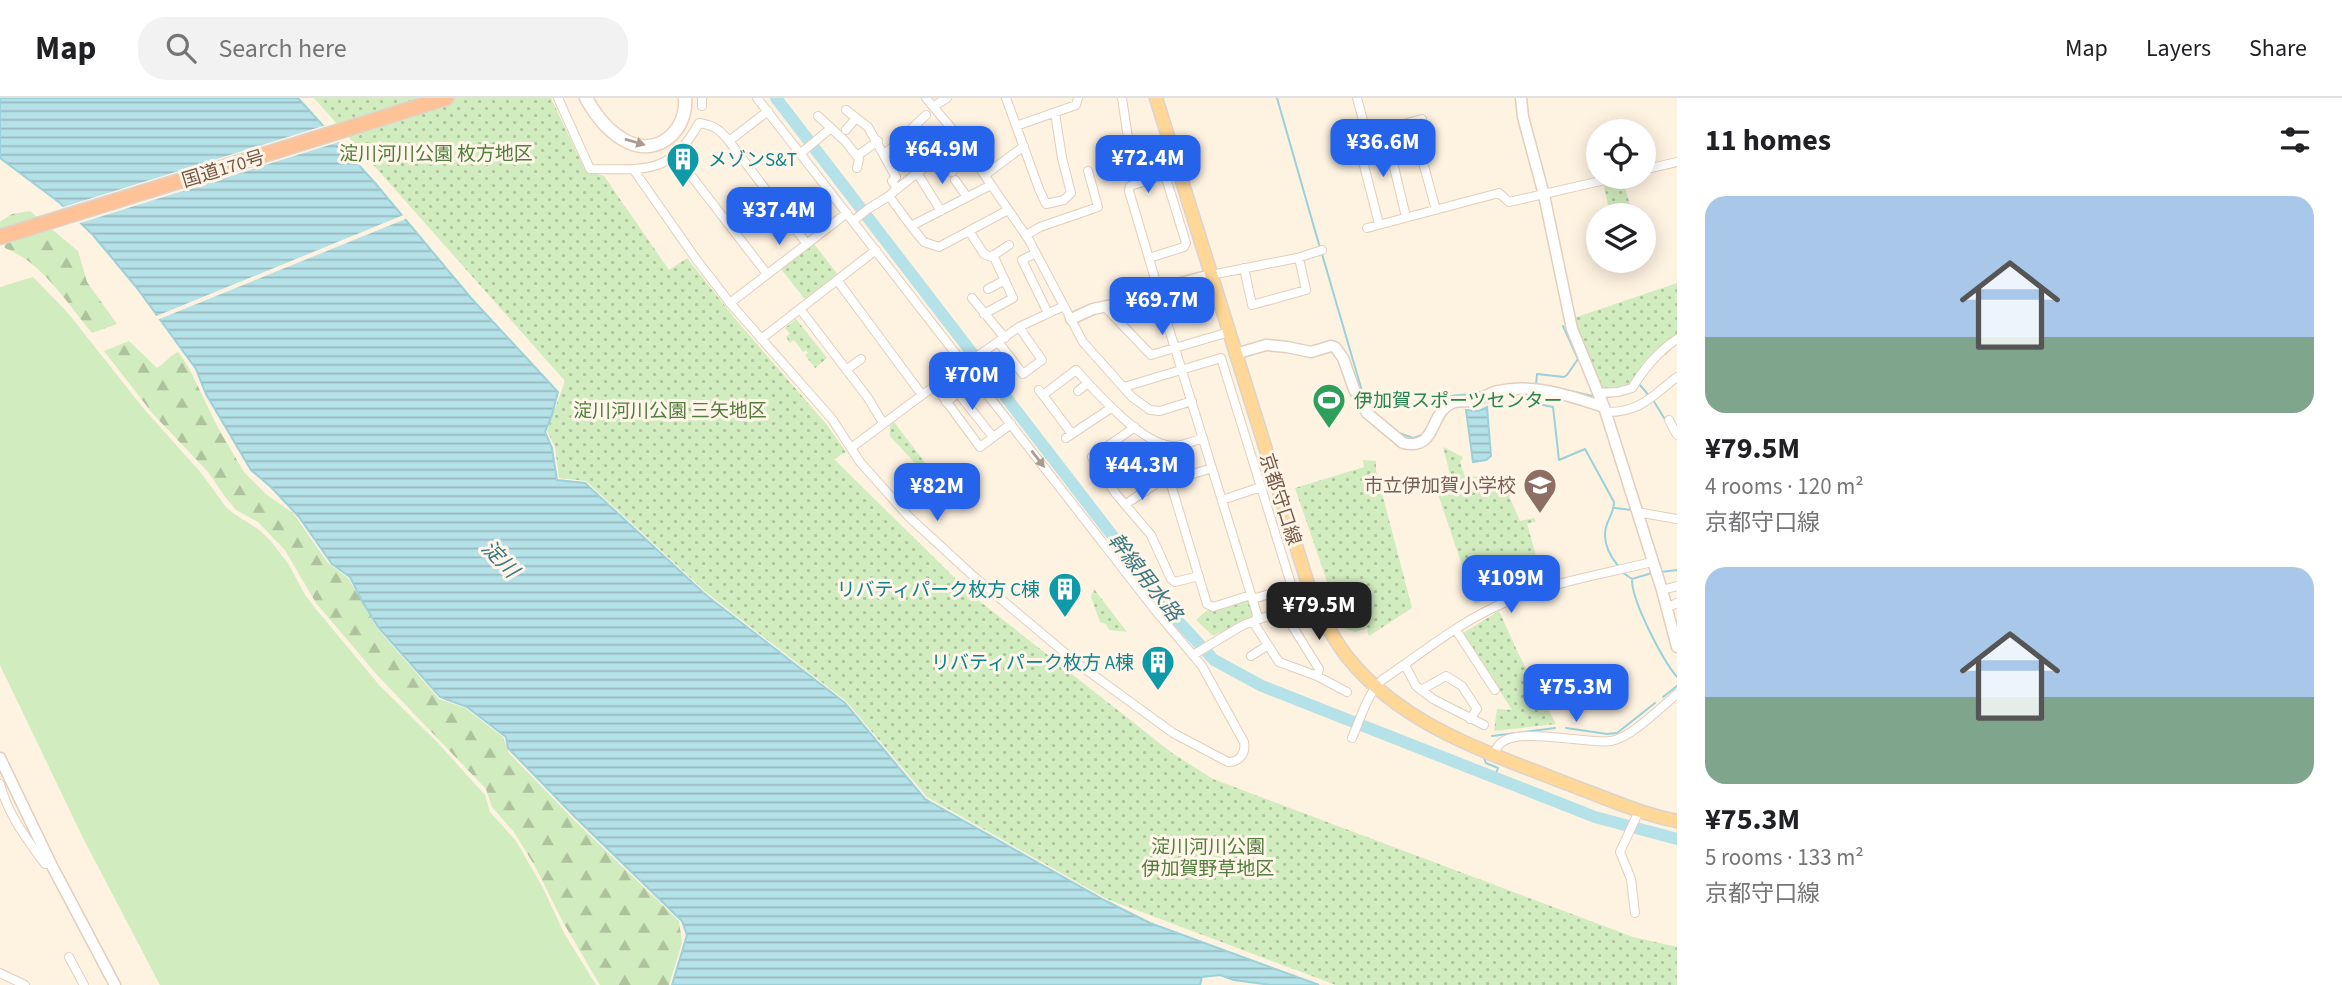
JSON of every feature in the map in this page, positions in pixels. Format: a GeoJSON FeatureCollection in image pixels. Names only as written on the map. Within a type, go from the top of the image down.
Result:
{"type":"FeatureCollection","features":[{"type":"Feature","properties":{"kind":"highway","name":"国道170号"},"geometry":{"type":"LineString","coordinates":[[0,237],[446,98]]}},
{"type":"Feature","properties":{"kind":"main road"},"geometry":{"type":"LineString","coordinates":[[586,98],[607,127],[628,142],[639,146],[661,142],[678,131],[683,121],[685,99]]}},
{"type":"Feature","properties":{"kind":"main road","name":"京都守口線"},"geometry":{"type":"LineString","coordinates":[[1156,98],[1313,600],[1331,634],[1349,659],[1375,687],[1407,713],[1444,733],[1638,813],[1677,821]]}},
{"type":"Feature","properties":{"kind":"street"},"geometry":{"type":"LineString","coordinates":[[558,98],[590,169],[633,170],[664,163],[676,156],[700,120],[711,124],[721,130],[807,244]]}},
{"type":"Feature","properties":{"kind":"street"},"geometry":{"type":"LineString","coordinates":[[633,170],[730,303],[832,419],[860,462],[909,517],[971,574],[1077,663],[1173,733],[1228,762],[1234,762],[1242,756],[1244,742],[1202,666],[1154,610],[876,250],[856,218],[847,213],[803,150],[757,98]]}},
{"type":"Feature","properties":{"kind":"street"},"geometry":{"type":"LineString","coordinates":[[926,98],[957,135],[1026,235],[1083,342],[1124,387],[1150,410],[1160,411],[1192,401]]}},
{"type":"Feature","properties":{"kind":"street"},"geometry":{"type":"LineString","coordinates":[[934,106],[947,98]]}},
{"type":"Feature","properties":{"kind":"street"},"geometry":{"type":"LineString","coordinates":[[1016,125],[1076,105],[1078,98]]}},
{"type":"Feature","properties":{"kind":"street"},"geometry":{"type":"LineString","coordinates":[[1122,98],[1131,158],[1140,183]]}},
{"type":"Feature","properties":{"kind":"street"},"geometry":{"type":"LineString","coordinates":[[1357,98],[1368,139]]}},
{"type":"Feature","properties":{"kind":"street"},"geometry":{"type":"LineString","coordinates":[[1521,98],[1523,117],[1544,195],[1572,329],[1601,401],[1662,590],[1672,606],[1677,647]]}},
{"type":"Feature","properties":{"kind":"street"},"geometry":{"type":"LineString","coordinates":[[1010,99],[1016,125],[1046,204],[1064,200],[1071,193],[1055,113]]}},
{"type":"Feature","properties":{"kind":"street"},"geometry":{"type":"LineString","coordinates":[[846,110],[868,127],[878,141],[896,177],[892,181],[897,189]]}},
{"type":"Feature","properties":{"kind":"street"},"geometry":{"type":"LineString","coordinates":[[729,141],[768,111]]}},
{"type":"Feature","properties":{"kind":"street"},"geometry":{"type":"LineString","coordinates":[[884,155],[907,138],[926,115]]}},
{"type":"Feature","properties":{"kind":"street"},"geometry":{"type":"LineString","coordinates":[[818,116],[857,156],[859,159],[856,168]]}},
{"type":"Feature","properties":{"kind":"street"},"geometry":{"type":"LineString","coordinates":[[846,130],[856,118]]}},
{"type":"Feature","properties":{"kind":"street"},"geometry":{"type":"LineString","coordinates":[[1406,218],[1385,128],[1422,119]]}},
{"type":"Feature","properties":{"kind":"street"},"geometry":{"type":"LineString","coordinates":[[803,150],[831,128]]}},
{"type":"Feature","properties":{"kind":"street"},"geometry":{"type":"LineString","coordinates":[[856,218],[921,173],[957,135]]}},
{"type":"Feature","properties":{"kind":"street"},"geometry":{"type":"LineString","coordinates":[[1379,224],[1359,142],[1387,135]]}},
{"type":"Feature","properties":{"kind":"street"},"geometry":{"type":"LineString","coordinates":[[857,156],[878,141]]}},
{"type":"Feature","properties":{"kind":"street"},"geometry":{"type":"LineString","coordinates":[[929,142],[967,197]]}},
{"type":"Feature","properties":{"kind":"street"},"geometry":{"type":"LineString","coordinates":[[985,175],[1024,146]]}},
{"type":"Feature","properties":{"kind":"street"},"geometry":{"type":"LineString","coordinates":[[1392,156],[1430,147]]}},
{"type":"Feature","properties":{"kind":"street"},"geometry":{"type":"LineString","coordinates":[[676,156],[767,274]]}},
{"type":"Feature","properties":{"kind":"street"},"geometry":{"type":"LineString","coordinates":[[912,158],[942,211]]}},
{"type":"Feature","properties":{"kind":"street"},"geometry":{"type":"LineString","coordinates":[[1656,167],[1677,162]]}},
{"type":"Feature","properties":{"kind":"street"},"geometry":{"type":"LineString","coordinates":[[1424,166],[1436,210]]}},
{"type":"Feature","properties":{"kind":"street"},"geometry":{"type":"LineString","coordinates":[[1026,235],[1040,227],[1098,207],[1088,171]]}},
{"type":"Feature","properties":{"kind":"street"},"geometry":{"type":"LineString","coordinates":[[1149,258],[1184,247],[1186,243],[1166,178],[1161,176],[1130,186],[1129,191],[1158,289]]}},
{"type":"Feature","properties":{"kind":"street"},"geometry":{"type":"LineString","coordinates":[[911,226],[991,185]]}},
{"type":"Feature","properties":{"kind":"street"},"geometry":{"type":"LineString","coordinates":[[1367,228],[1499,193],[1509,202],[1586,185]]}},
{"type":"Feature","properties":{"kind":"street"},"geometry":{"type":"LineString","coordinates":[[889,197],[925,242],[939,247],[1008,210]]}},
{"type":"Feature","properties":{"kind":"street"},"geometry":{"type":"LineString","coordinates":[[730,303],[847,213]]}},
{"type":"Feature","properties":{"kind":"street"},"geometry":{"type":"LineString","coordinates":[[970,231],[984,254],[991,257],[1009,245]]}},
{"type":"Feature","properties":{"kind":"street"},"geometry":{"type":"LineString","coordinates":[[928,243],[931,254]]}},
{"type":"Feature","properties":{"kind":"street"},"geometry":{"type":"LineString","coordinates":[[761,339],[876,250]]}},
{"type":"Feature","properties":{"kind":"street"},"geometry":{"type":"LineString","coordinates":[[1071,319],[1093,309],[1127,302],[1142,293],[1211,275],[1299,258],[1322,250]]}},
{"type":"Feature","properties":{"kind":"street"},"geometry":{"type":"LineString","coordinates":[[1036,253],[1022,260],[1048,313]]}},
{"type":"Feature","properties":{"kind":"street"},"geometry":{"type":"LineString","coordinates":[[984,314],[1013,298],[993,255]]}},
{"type":"Feature","properties":{"kind":"street"},"geometry":{"type":"LineString","coordinates":[[1244,268],[1252,305],[1307,290],[1299,258]]}},
{"type":"Feature","properties":{"kind":"street"},"geometry":{"type":"LineString","coordinates":[[837,280],[922,395]]}},
{"type":"Feature","properties":{"kind":"street"},"geometry":{"type":"LineString","coordinates":[[988,289],[1005,280]]}},
{"type":"Feature","properties":{"kind":"street"},"geometry":{"type":"LineString","coordinates":[[972,298],[1023,374],[1042,360],[1019,327]]}},
{"type":"Feature","properties":{"kind":"street"},"geometry":{"type":"LineString","coordinates":[[851,448],[1019,327],[1063,306]]}},
{"type":"Feature","properties":{"kind":"street"},"geometry":{"type":"LineString","coordinates":[[1105,307],[1151,355],[1229,332]]}},
{"type":"Feature","properties":{"kind":"street"},"geometry":{"type":"LineString","coordinates":[[800,309],[883,423]]}},
{"type":"Feature","properties":{"kind":"street"},"geometry":{"type":"LineString","coordinates":[[1166,316],[1257,614],[1255,625],[1279,662],[1317,676],[1347,692]]}},
{"type":"Feature","properties":{"kind":"street"},"geometry":{"type":"LineString","coordinates":[[1601,401],[1632,388],[1643,370],[1667,345],[1677,339]]}},
{"type":"Feature","properties":{"kind":"street"},"geometry":{"type":"LineString","coordinates":[[1235,354],[1266,345],[1287,346],[1311,352],[1335,347],[1343,358],[1354,389],[1367,412],[1404,443],[1411,444],[1423,442],[1442,409],[1457,401],[1476,401],[1498,391],[1541,390],[1601,401],[1625,412],[1648,401],[1677,377]]}},
{"type":"Feature","properties":{"kind":"street"},"geometry":{"type":"LineString","coordinates":[[1124,387],[1221,358],[1292,587],[1213,607],[1207,604],[1170,481],[1212,468]]}},
{"type":"Feature","properties":{"kind":"street"},"geometry":{"type":"LineString","coordinates":[[846,369],[861,359]]}},
{"type":"Feature","properties":{"kind":"street"},"geometry":{"type":"LineString","coordinates":[[1111,408],[1069,435],[1041,392],[1076,370],[1111,408],[1163,444],[1174,447],[1203,438]]}},
{"type":"Feature","properties":{"kind":"street"},"geometry":{"type":"LineString","coordinates":[[1078,391],[1088,383]]}},
{"type":"Feature","properties":{"kind":"street"},"geometry":{"type":"LineString","coordinates":[[934,386],[979,447],[1011,424]]}},
{"type":"Feature","properties":{"kind":"street"},"geometry":{"type":"LineString","coordinates":[[946,402],[958,393],[993,437]]}},
{"type":"Feature","properties":{"kind":"street"},"geometry":{"type":"LineString","coordinates":[[1669,420],[1677,435]]}},
{"type":"Feature","properties":{"kind":"street"},"geometry":{"type":"LineString","coordinates":[[1135,427],[1092,457],[1151,535],[1171,579],[1175,583],[1199,576]]}},
{"type":"Feature","properties":{"kind":"street"},"geometry":{"type":"LineString","coordinates":[[1108,481],[1153,456],[1163,444]]}},
{"type":"Feature","properties":{"kind":"street"},"geometry":{"type":"LineString","coordinates":[[1126,505],[1143,488],[1154,485]]}},
{"type":"Feature","properties":{"kind":"street"},"geometry":{"type":"LineString","coordinates":[[1222,500],[1261,488]]}},
{"type":"Feature","properties":{"kind":"street"},"geometry":{"type":"LineString","coordinates":[[1637,512],[1677,519]]}},
{"type":"Feature","properties":{"kind":"street"},"geometry":{"type":"LineString","coordinates":[[1352,738],[1364,706],[1375,687],[1456,631],[1507,601],[1652,562]]}},
{"type":"Feature","properties":{"kind":"street"},"geometry":{"type":"LineString","coordinates":[[1662,590],[1677,586]]}},
{"type":"Feature","properties":{"kind":"street"},"geometry":{"type":"LineString","coordinates":[[1193,655],[1216,639],[1257,620],[1313,600]]}},
{"type":"Feature","properties":{"kind":"street"},"geometry":{"type":"LineString","coordinates":[[1283,611],[1319,669],[1317,676]]}},
{"type":"Feature","properties":{"kind":"street"},"geometry":{"type":"LineString","coordinates":[[1456,631],[1495,690]]}},
{"type":"Feature","properties":{"kind":"street"},"geometry":{"type":"LineString","coordinates":[[1251,656],[1268,645]]}},
{"type":"Feature","properties":{"kind":"street"},"geometry":{"type":"LineString","coordinates":[[1405,665],[1421,690],[1484,725]]}},
{"type":"Feature","properties":{"kind":"street"},"geometry":{"type":"LineString","coordinates":[[1421,690],[1446,676],[1462,686],[1477,709],[1470,719]]}},
{"type":"Feature","properties":{"kind":"street"},"geometry":{"type":"LineString","coordinates":[[1493,755],[1504,741],[1532,737],[1611,741],[1625,736],[1677,694]]}},
{"type":"Feature","properties":{"kind":"street"},"geometry":{"type":"LineString","coordinates":[[0,758],[51,864],[115,985]]}},
{"type":"Feature","properties":{"kind":"street"},"geometry":{"type":"LineString","coordinates":[[0,784],[16,824],[45,864],[51,864]]}},
{"type":"Feature","properties":{"kind":"street"},"geometry":{"type":"LineString","coordinates":[[1634,913],[1631,879],[1620,852],[1638,813]]}},
{"type":"Feature","properties":{"kind":"street"},"geometry":{"type":"LineString","coordinates":[[69,957],[84,985]]}},
{"type":"Feature","properties":{"kind":"street"},"geometry":{"type":"LineString","coordinates":[[0,973],[25,985]]}},
{"type":"Feature","properties":{"kind":"green space","name":"淀川河川公園 三矢地区"},"geometry":{"type":"Polygon","coordinates":[[[314,98],[551,98],[585,170],[604,176],[669,270],[687,258],[737,321],[827,425],[846,452],[834,459],[973,596],[1172,753],[1213,779],[1633,937],[1677,947],[1677,985],[1336,985],[1107,899],[927,797],[846,701],[707,593],[586,481],[559,478],[555,447],[547,431],[565,381],[314,98]]]}},
{"type":"Feature","properties":{"kind":"green space"},"geometry":{"type":"Polygon","coordinates":[[[1605,189],[1625,189],[1629,203],[1608,203],[1605,189]]]}},
{"type":"Feature","properties":{"kind":"green space"},"geometry":{"type":"Polygon","coordinates":[[[30,211],[78,251],[87,282],[117,324],[92,333],[42,273],[31,263],[5,248],[0,222],[12,214],[30,211]]]}},
{"type":"Feature","properties":{"kind":"green space"},"geometry":{"type":"Polygon","coordinates":[[[814,244],[839,276],[807,302],[781,269],[814,244]]]}},
{"type":"Feature","properties":{"kind":"green space"},"geometry":{"type":"Polygon","coordinates":[[[33,277],[68,313],[144,409],[202,474],[225,506],[270,540],[315,608],[380,686],[437,742],[485,795],[490,812],[516,841],[542,886],[564,933],[596,985],[160,985],[83,838],[0,665],[0,287],[33,277]]]}},
{"type":"Feature","properties":{"kind":"green space"},"geometry":{"type":"Polygon","coordinates":[[[1677,283],[1677,336],[1650,358],[1629,386],[1600,388],[1574,318],[1677,283]]]}},
{"type":"Feature","properties":{"kind":"green space"},"geometry":{"type":"Polygon","coordinates":[[[796,319],[827,358],[815,368],[805,355],[808,353],[806,350],[803,352],[794,340],[790,343],[786,337],[790,334],[785,328],[796,319]]]}},
{"type":"Feature","properties":{"kind":"green space"},"geometry":{"type":"Polygon","coordinates":[[[129,341],[157,368],[178,352],[244,472],[267,495],[293,513],[328,563],[348,578],[377,628],[439,699],[465,708],[503,737],[509,753],[679,921],[682,943],[669,985],[600,985],[563,922],[536,868],[514,832],[492,807],[486,789],[378,676],[316,603],[285,550],[258,522],[236,510],[208,472],[153,414],[104,351],[129,341]]]}},
{"type":"Feature","properties":{"kind":"green space"},"geometry":{"type":"Polygon","coordinates":[[[894,422],[932,472],[924,473],[890,436],[890,426],[894,422]]]}},
{"type":"Feature","properties":{"kind":"green space"},"geometry":{"type":"Polygon","coordinates":[[[1443,447],[1463,457],[1460,462],[1465,477],[1486,476],[1493,488],[1504,485],[1520,521],[1534,518],[1536,521],[1527,524],[1541,573],[1550,571],[1551,576],[1475,604],[1435,485],[1451,478],[1443,447]]]}},
{"type":"Feature","properties":{"kind":"green space"},"geometry":{"type":"Polygon","coordinates":[[[1363,460],[1376,461],[1376,470],[1412,608],[1369,636],[1369,628],[1355,632],[1343,628],[1295,488],[1364,467],[1363,460]]]}},
{"type":"Feature","properties":{"kind":"green space"},"geometry":{"type":"Polygon","coordinates":[[[1094,589],[1127,632],[1109,630],[1106,624],[1100,622],[1091,597],[1094,589]]]}},
{"type":"Feature","properties":{"kind":"green space"},"geometry":{"type":"Polygon","coordinates":[[[1244,599],[1250,602],[1253,613],[1251,618],[1213,636],[1196,620],[1206,611],[1244,599]]]}},
{"type":"Feature","properties":{"kind":"green space"},"geometry":{"type":"Polygon","coordinates":[[[1499,611],[1556,724],[1494,731],[1497,709],[1512,710],[1463,633],[1499,611]]]}},
{"type":"Feature","properties":{"kind":"water","name":"淀川"},"geometry":{"type":"Polygon","coordinates":[[[0,98],[298,98],[375,183],[471,298],[558,392],[545,432],[552,448],[557,480],[585,483],[707,596],[845,703],[925,799],[1150,923],[1319,985],[1271,985],[1234,980],[1220,975],[1202,977],[1200,985],[672,985],[687,935],[682,921],[508,748],[506,737],[467,707],[440,697],[378,627],[350,577],[332,564],[299,517],[251,470],[206,394],[196,369],[137,288],[93,235],[60,203],[0,158],[0,98]]]}},
{"type":"Feature","properties":{"kind":"water"},"geometry":{"type":"Polygon","coordinates":[[[1487,407],[1491,456],[1486,460],[1473,462],[1466,410],[1479,411],[1487,407]]]}},
{"type":"Feature","properties":{"kind":"pier"},"geometry":{"type":"Polygon","coordinates":[[[326,125],[342,141],[77,224],[60,208],[326,125]]]}},
{"type":"Feature","properties":{"kind":"pier"},"geometry":{"type":"Polygon","coordinates":[[[406,214],[408,218],[157,320],[154,317],[406,214]]]}},
{"type":"Feature","properties":{"kind":"waterway","name":"幹線用水路"},"geometry":{"type":"LineString","coordinates":[[776,98],[1178,621],[1214,660],[1262,686],[1595,817],[1677,839]]}},
{"type":"Feature","properties":{"kind":"waterway"},"geometry":{"type":"LineString","coordinates":[[1277,98],[1320,248]]}},
{"type":"Feature","properties":{"kind":"waterway"},"geometry":{"type":"LineString","coordinates":[[1322,254],[1362,391],[1376,414]]}},
{"type":"Feature","properties":{"kind":"waterway"},"geometry":{"type":"LineString","coordinates":[[1536,385],[1537,374],[1564,377],[1578,359],[1563,326]]}},
{"type":"Feature","properties":{"kind":"waterway"},"geometry":{"type":"LineString","coordinates":[[1665,354],[1672,347]]}},
{"type":"Feature","properties":{"kind":"waterway"},"geometry":{"type":"LineString","coordinates":[[1640,385],[1650,397]]}},
{"type":"Feature","properties":{"kind":"waterway"},"geometry":{"type":"LineString","coordinates":[[1437,409],[1448,397],[1477,393],[1497,386]]}},
{"type":"Feature","properties":{"kind":"waterway"},"geometry":{"type":"LineString","coordinates":[[1548,386],[1597,397]]}},
{"type":"Feature","properties":{"kind":"waterway"},"geometry":{"type":"LineString","coordinates":[[1606,397],[1634,391]]}},
{"type":"Feature","properties":{"kind":"waterway"},"geometry":{"type":"LineString","coordinates":[[1536,394],[1537,404],[1553,407],[1559,460],[1585,449],[1614,502],[1605,536],[1609,552],[1619,567]]}},
{"type":"Feature","properties":{"kind":"waterway"},"geometry":{"type":"LineString","coordinates":[[1653,400],[1666,421]]}},
{"type":"Feature","properties":{"kind":"waterway"},"geometry":{"type":"LineString","coordinates":[[1399,433],[1413,438],[1422,435]]}},
{"type":"Feature","properties":{"kind":"waterway"},"geometry":{"type":"LineString","coordinates":[[1615,508],[1631,510]]}},
{"type":"Feature","properties":{"kind":"waterway"},"geometry":{"type":"LineString","coordinates":[[1661,572],[1677,570]]}},
{"type":"Feature","properties":{"kind":"waterway"},"geometry":{"type":"LineString","coordinates":[[1622,572],[1632,579],[1652,573]]}},
{"type":"Feature","properties":{"kind":"waterway"},"geometry":{"type":"LineString","coordinates":[[1632,581],[1637,603],[1649,630],[1677,677]]}},
{"type":"Feature","properties":{"kind":"waterway"},"geometry":{"type":"LineString","coordinates":[[1663,697],[1677,686]]}},
{"type":"Feature","properties":{"kind":"waterway"},"geometry":{"type":"LineString","coordinates":[[1566,728],[1617,733],[1655,703]]}},
{"type":"Feature","properties":{"kind":"waterway"},"geometry":{"type":"LineString","coordinates":[[1492,736],[1555,728]]}},
{"type":"Feature","properties":{"kind":"waterway"},"geometry":{"type":"LineString","coordinates":[[1484,758],[1486,763],[1498,768],[1494,778]]}},
{"type":"Feature","properties":{"kind":"place","name":"メゾンS&T"},"geometry":{"type":"Point","coordinates":[683,189]}},
{"type":"Feature","properties":{"kind":"place","name":"伊加賀スポーツセンター"},"geometry":{"type":"Point","coordinates":[1329,430]}},
{"type":"Feature","properties":{"kind":"place","name":"市立伊加賀小学校"},"geometry":{"type":"Point","coordinates":[1540,515]}},
{"type":"Feature","properties":{"kind":"place","name":"リバティパーク枚方 C棟"},"geometry":{"type":"Point","coordinates":[1065,619]}},
{"type":"Feature","properties":{"kind":"place","name":"リバティパーク枚方 A棟"},"geometry":{"type":"Point","coordinates":[1158,692]}},
{"type":"Feature","properties":{"kind":"park label","name":"淀川河川公園 枚方地区"},"geometry":{"type":"Point","coordinates":[436,153]}},
{"type":"Feature","properties":{"kind":"park label","name":"淀川河川公園 伊加賀野草地区"},"geometry":{"type":"Point","coordinates":[1208,857]}}]}
